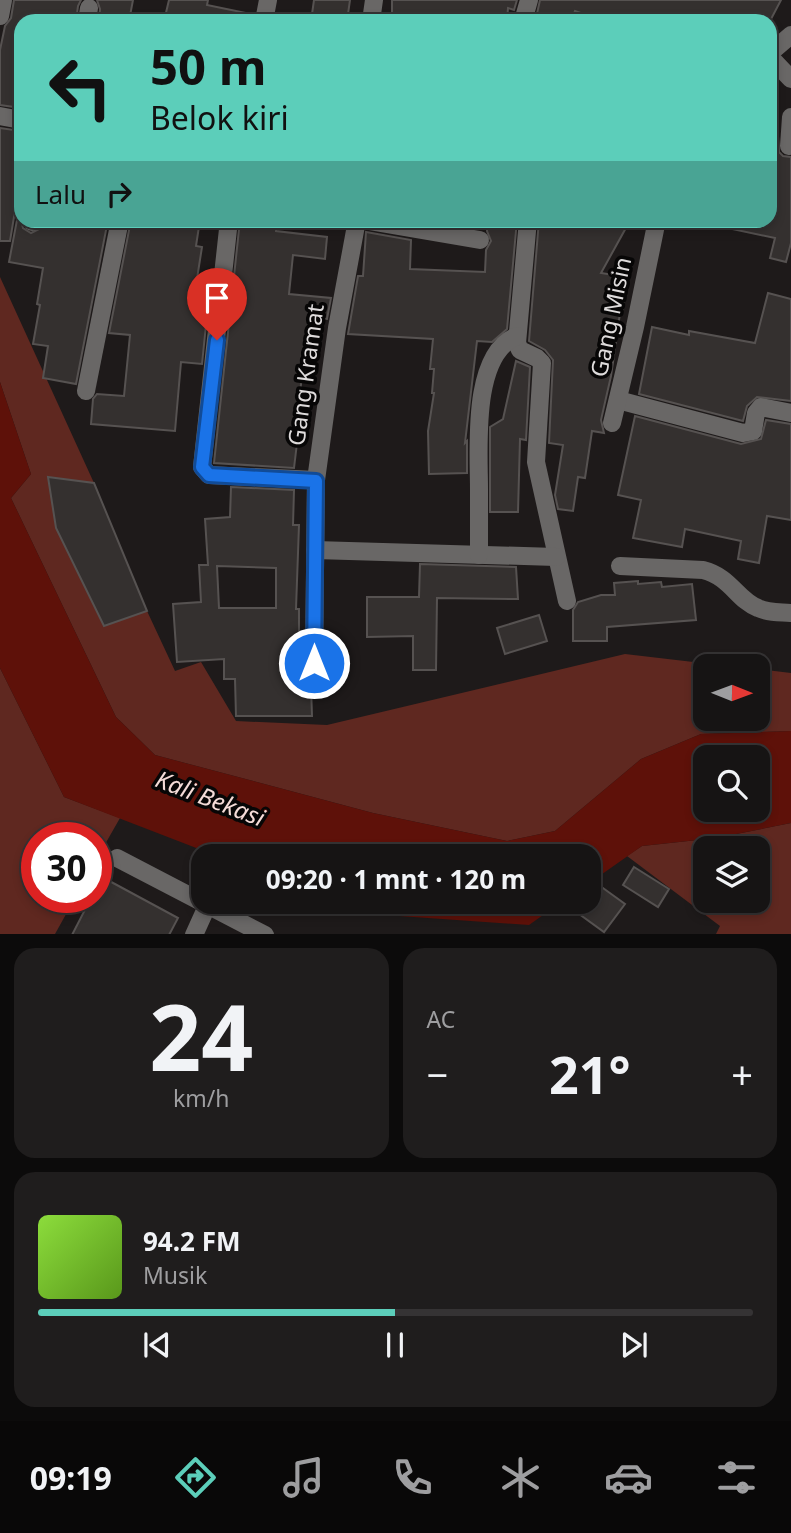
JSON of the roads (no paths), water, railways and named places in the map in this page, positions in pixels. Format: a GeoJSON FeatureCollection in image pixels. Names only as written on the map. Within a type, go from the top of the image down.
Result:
{"type":"FeatureCollection","features":[{"type":"Feature","properties":{"kind":"street"},"geometry":{"type":"LineString","coordinates":[[0,16],[3,0]]}},
{"type":"Feature","properties":{"kind":"street"},"geometry":{"type":"LineString","coordinates":[[777,48],[791,35]]}},
{"type":"Feature","properties":{"kind":"street"},"geometry":{"type":"LineString","coordinates":[[777,63],[791,79]]}},
{"type":"Feature","properties":{"kind":"street"},"geometry":{"type":"LineString","coordinates":[[789,146],[791,117]]}},
{"type":"Feature","properties":{"kind":"street"},"geometry":{"type":"LineString","coordinates":[[86,391],[118,228]]}},
{"type":"Feature","properties":{"kind":"street"},"geometry":{"type":"LineString","coordinates":[[228,228],[202,467],[209,475],[316,481]]}},
{"type":"Feature","properties":{"kind":"street","name":"Gang Kramat"},"geometry":{"type":"LineString","coordinates":[[314,663],[316,481],[337,328],[355,228]]}},
{"type":"Feature","properties":{"kind":"street"},"geometry":{"type":"LineString","coordinates":[[410,228],[480,240]]}},
{"type":"Feature","properties":{"kind":"street"},"geometry":{"type":"LineString","coordinates":[[526,228],[517,336],[520,350],[542,363],[535,450],[555,557],[567,601]]}},
{"type":"Feature","properties":{"kind":"street","name":"Gang Misin"},"geometry":{"type":"LineString","coordinates":[[612,423],[655,228]]}},
{"type":"Feature","properties":{"kind":"street"},"geometry":{"type":"LineString","coordinates":[[479,555],[478,433],[481,401],[490,367],[496,356],[506,343],[517,336]]}},
{"type":"Feature","properties":{"kind":"street"},"geometry":{"type":"LineString","coordinates":[[618,400],[743,433],[753,431],[761,407],[791,413]]}},
{"type":"Feature","properties":{"kind":"street"},"geometry":{"type":"LineString","coordinates":[[315,550],[555,557]]}},
{"type":"Feature","properties":{"kind":"street"},"geometry":{"type":"LineString","coordinates":[[620,566],[703,570],[720,576],[755,608],[791,614]]}},
{"type":"Feature","properties":{"kind":"street"},"geometry":{"type":"LineString","coordinates":[[117,858],[191,895]]}},
{"type":"Feature","properties":{"kind":"street"},"geometry":{"type":"LineString","coordinates":[[194,934],[203,914]]}},
{"type":"Feature","properties":{"kind":"street"},"geometry":{"type":"LineString","coordinates":[[227,914],[265,934]]}},
{"type":"Feature","properties":{"kind":"water","name":"Kali Bekasi"},"geometry":{"type":"Polygon","coordinates":[[[0,382],[31,474],[11,498],[116,717],[155,755],[373,813],[507,841],[555,831],[641,759],[701,734],[791,731],[791,823],[726,836],[693,836],[693,840],[642,846],[601,875],[601,844],[191,846],[64,797],[0,668],[0,382]]]}},
{"type":"Feature","properties":{"kind":"water"},"geometry":{"type":"Polygon","coordinates":[[[393,914],[545,914],[529,925],[393,914]]]}}]}
